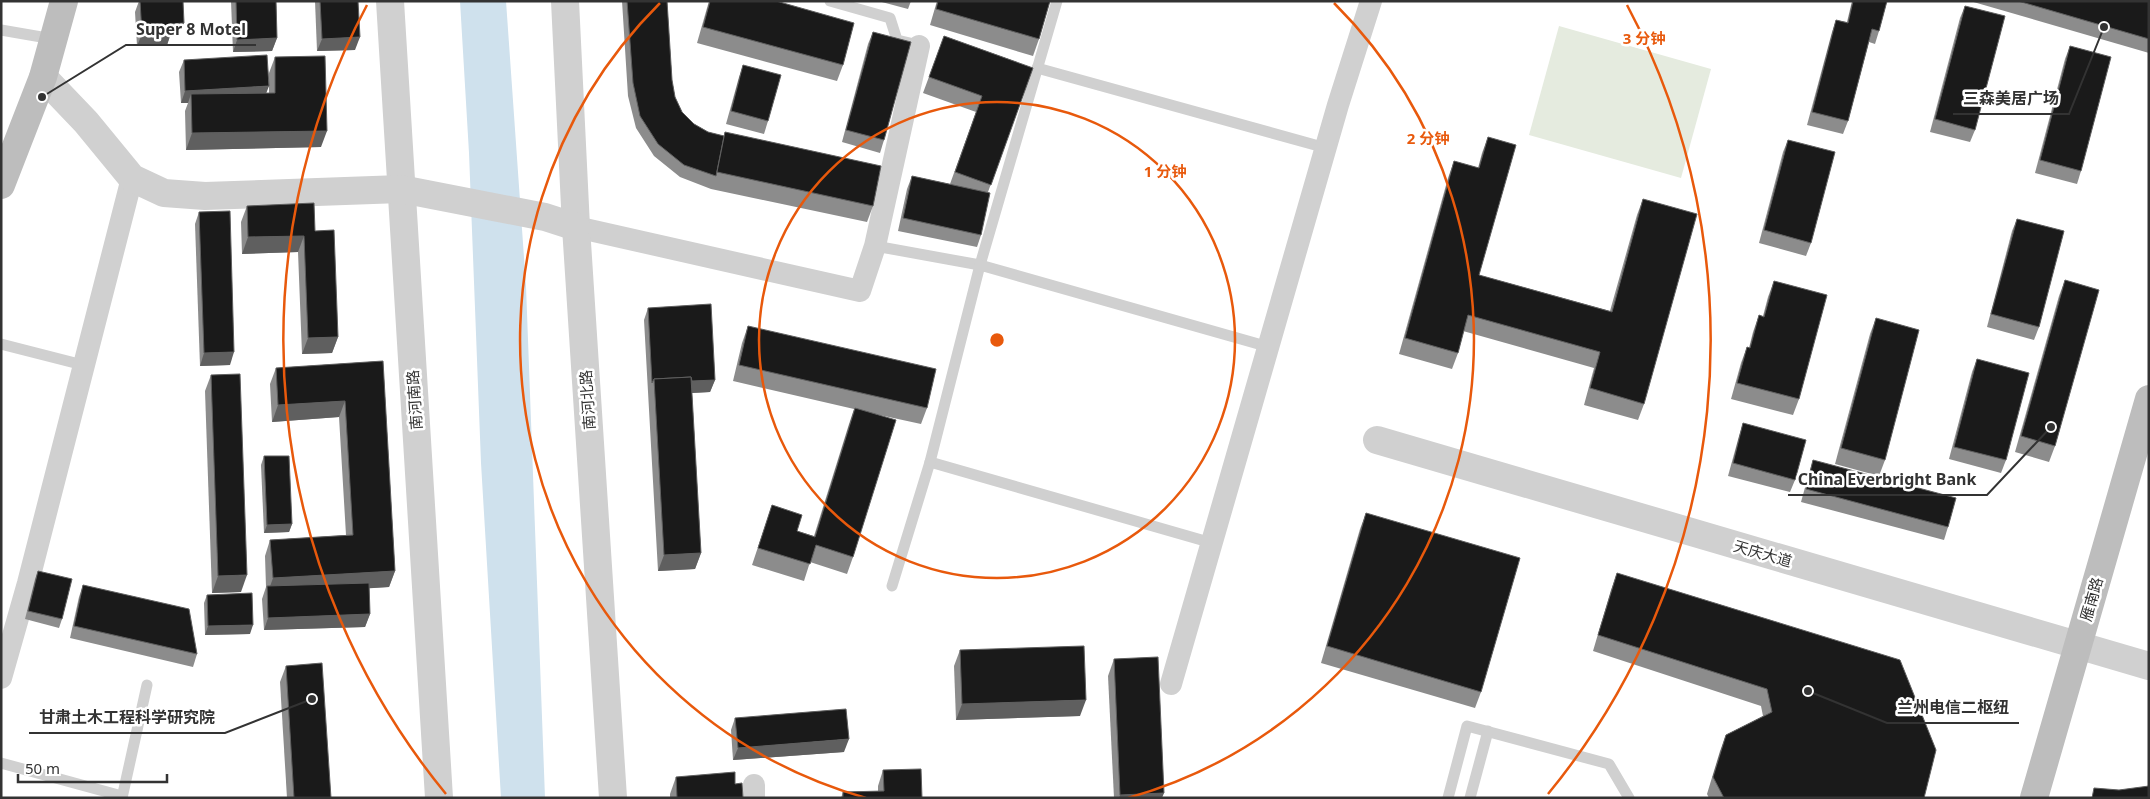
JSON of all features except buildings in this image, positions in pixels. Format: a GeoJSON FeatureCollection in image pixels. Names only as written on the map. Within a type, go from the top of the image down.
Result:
{"type":"FeatureCollection","features":[{"type":"Feature","properties":{"kind":"main road"},"geometry":{"type":"LineString","coordinates":[[1,185],[43,76],[64,1]]}},
{"type":"Feature","properties":{"kind":"main road","name":"雁南路"},"geometry":{"type":"LineString","coordinates":[[2034,798],[2149,399]]}},
{"type":"Feature","properties":{"kind":"street","name":"南河南路"},"geometry":{"type":"LineString","coordinates":[[390,1],[439,798]]}},
{"type":"Feature","properties":{"kind":"street","name":"南河北路"},"geometry":{"type":"LineString","coordinates":[[566,1],[576,227],[613,798]]}},
{"type":"Feature","properties":{"kind":"street"},"geometry":{"type":"LineString","coordinates":[[1171,684],[1326,148],[1371,1]]}},
{"type":"Feature","properties":{"kind":"street"},"geometry":{"type":"LineString","coordinates":[[43,76],[86,122],[132,178],[164,193],[205,196],[401,189],[545,217],[576,227],[860,291],[875,246],[919,46]]}},
{"type":"Feature","properties":{"kind":"street"},"geometry":{"type":"LineString","coordinates":[[1,678],[132,178]]}},
{"type":"Feature","properties":{"kind":"street","name":"天庆大道"},"geometry":{"type":"LineString","coordinates":[[1377,440],[2149,666]]}},
{"type":"Feature","properties":{"kind":"lane"},"geometry":{"type":"LineString","coordinates":[[830,1],[890,18],[897,40],[919,46]]}},
{"type":"Feature","properties":{"kind":"lane"},"geometry":{"type":"LineString","coordinates":[[892,586],[930,462],[980,265],[1057,1]]}},
{"type":"Feature","properties":{"kind":"lane"},"geometry":{"type":"LineString","coordinates":[[1,30],[53,39]]}},
{"type":"Feature","properties":{"kind":"lane"},"geometry":{"type":"LineString","coordinates":[[1037,68],[1326,148]]}},
{"type":"Feature","properties":{"kind":"lane"},"geometry":{"type":"LineString","coordinates":[[875,246],[980,265],[1268,347]]}},
{"type":"Feature","properties":{"kind":"lane"},"geometry":{"type":"LineString","coordinates":[[1,344],[83,365]]}},
{"type":"Feature","properties":{"kind":"lane"},"geometry":{"type":"LineString","coordinates":[[930,462],[1212,543]]}},
{"type":"Feature","properties":{"kind":"lane"},"geometry":{"type":"LineString","coordinates":[[1,762],[122,797],[147,685]]}},
{"type":"Feature","properties":{"kind":"lane"},"geometry":{"type":"LineString","coordinates":[[1448,798],[1467,726],[1609,764],[1628,798]]}},
{"type":"Feature","properties":{"kind":"lane"},"geometry":{"type":"LineString","coordinates":[[1470,798],[1488,731]]}},
{"type":"Feature","properties":{"kind":"shaded area"},"geometry":{"type":"Polygon","coordinates":[[[1559,26],[1711,69],[1681,178],[1529,135],[1559,26]]]}},
{"type":"Feature","properties":{"kind":"water"},"geometry":{"type":"Polygon","coordinates":[[[460,1],[506,1],[526,286],[545,798],[501,798],[481,463],[469,153],[460,1]]]}},
{"type":"Feature","properties":{"kind":"place","name":"三森美居广场"},"geometry":{"type":"Point","coordinates":[2104,27]}},
{"type":"Feature","properties":{"kind":"place","name":"Super 8 Motel"},"geometry":{"type":"Point","coordinates":[42,97]}},
{"type":"Feature","properties":{"kind":"place","name":"China Everbright Bank"},"geometry":{"type":"Point","coordinates":[2051,427]}},
{"type":"Feature","properties":{"kind":"place","name":"兰州电信二枢纽"},"geometry":{"type":"Point","coordinates":[1808,691]}},
{"type":"Feature","properties":{"kind":"place","name":"甘肃土木工程科学研究院"},"geometry":{"type":"Point","coordinates":[312,699]}}]}
